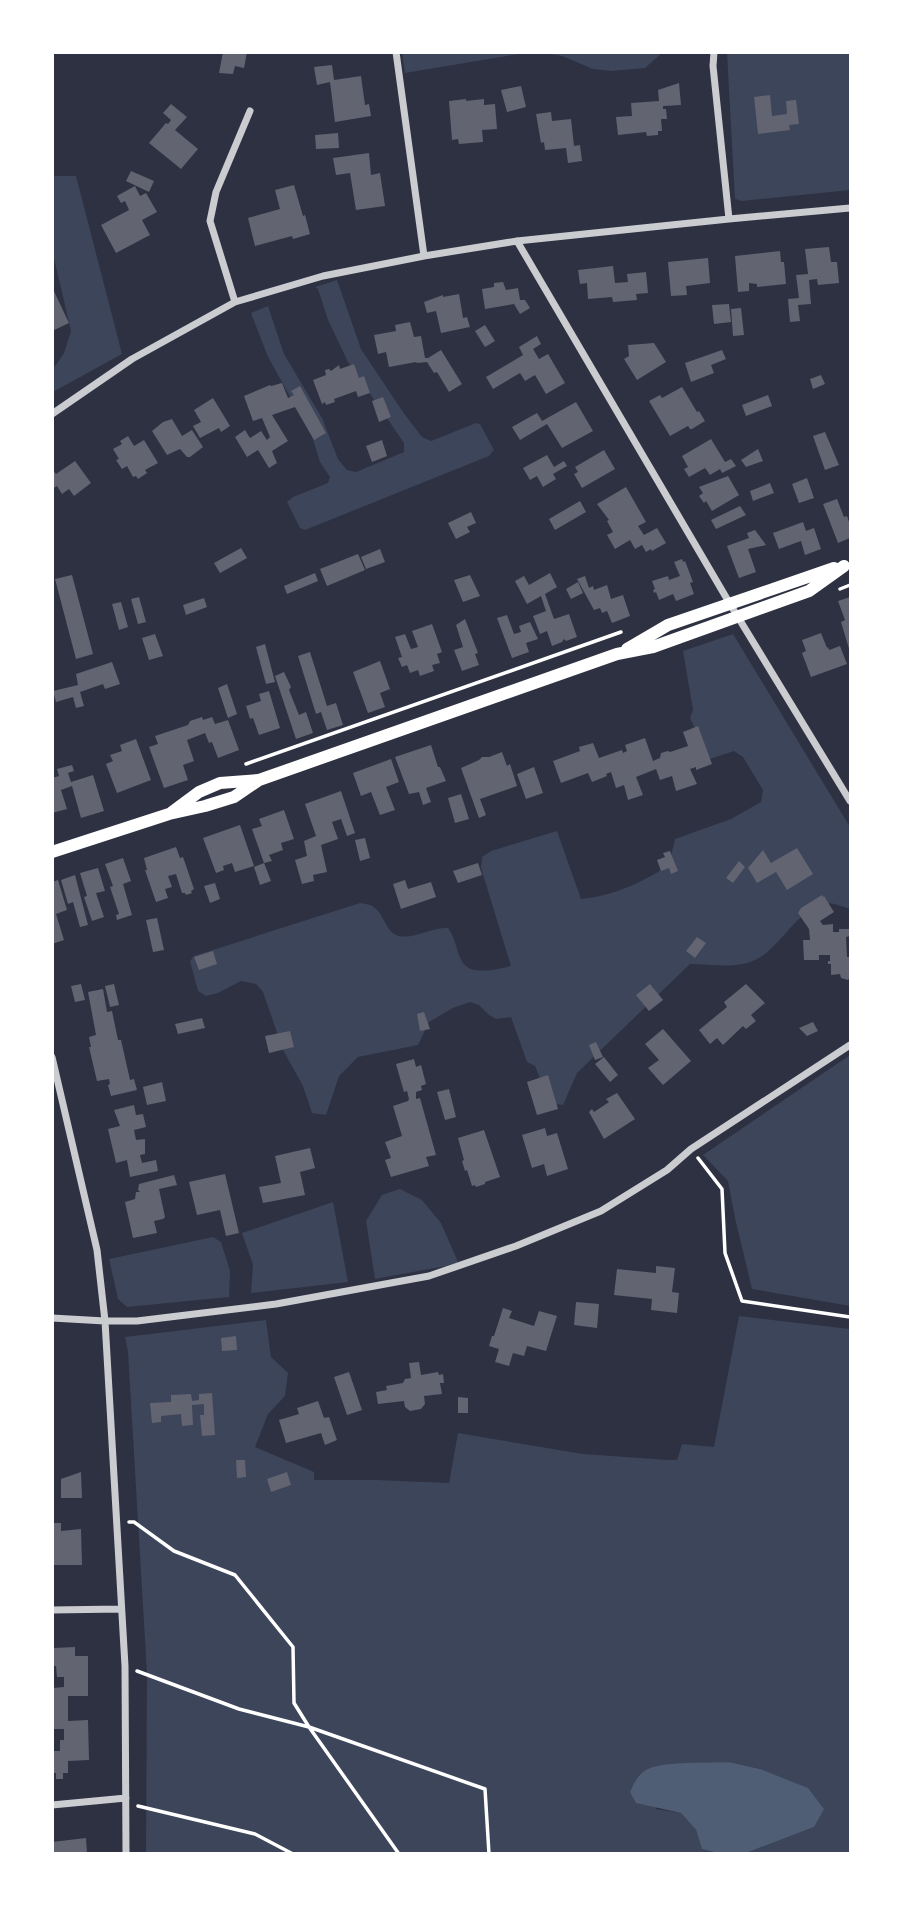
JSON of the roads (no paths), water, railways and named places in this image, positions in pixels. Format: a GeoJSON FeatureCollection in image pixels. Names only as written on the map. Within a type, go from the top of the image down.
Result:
{"type":"FeatureCollection","features":[{"type":"Feature","properties":{"kind":"main road"},"geometry":{"type":"LineString","coordinates":[[617,654],[668,625],[847,565]]}},
{"type":"Feature","properties":{"kind":"main road"},"geometry":{"type":"LineString","coordinates":[[52,852],[169,814],[233,797],[259,780],[617,654],[653,647],[738,617],[808,591],[847,565]]}},
{"type":"Feature","properties":{"kind":"street"},"geometry":{"type":"LineString","coordinates":[[396,52],[424,256]]}},
{"type":"Feature","properties":{"kind":"street"},"geometry":{"type":"LineString","coordinates":[[714,52],[713,66],[729,219]]}},
{"type":"Feature","properties":{"kind":"street"},"geometry":{"type":"LineString","coordinates":[[235,302],[210,221],[216,192],[250,111]]}},
{"type":"Feature","properties":{"kind":"street"},"geometry":{"type":"LineString","coordinates":[[52,414],[132,359],[235,302],[323,276],[517,241],[850,208]]}},
{"type":"Feature","properties":{"kind":"street"},"geometry":{"type":"LineString","coordinates":[[517,241],[730,604],[850,801]]}},
{"type":"Feature","properties":{"kind":"street"},"geometry":{"type":"LineString","coordinates":[[52,1318],[136,1321],[276,1304],[429,1276],[516,1246],[601,1211],[667,1170],[691,1149],[850,1045]]}},
{"type":"Feature","properties":{"kind":"street"},"geometry":{"type":"LineString","coordinates":[[52,1057],[97,1250],[105,1321],[125,1666],[126,1853]]}},
{"type":"Feature","properties":{"kind":"street"},"geometry":{"type":"LineString","coordinates":[[52,1610],[121,1609]]}},
{"type":"Feature","properties":{"kind":"street"},"geometry":{"type":"LineString","coordinates":[[52,1805],[126,1801]]}}]}
